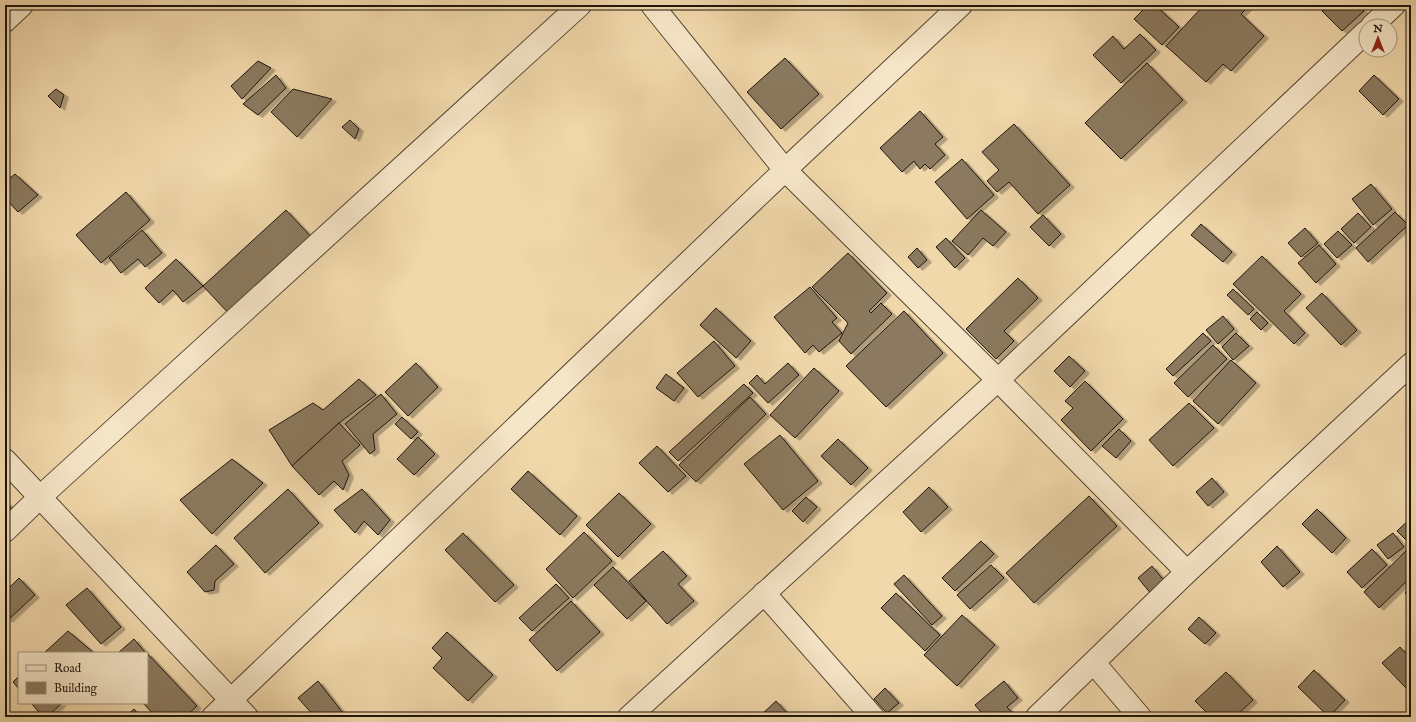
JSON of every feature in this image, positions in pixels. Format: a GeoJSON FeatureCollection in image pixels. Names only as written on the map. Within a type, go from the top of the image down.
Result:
{"type":"FeatureCollection","features":[{"type":"Feature","properties":{"kind":"street"},"geometry":{"type":"LineString","coordinates":[[5,21],[22,5]]}},
{"type":"Feature","properties":{"kind":"street"},"geometry":{"type":"LineString","coordinates":[[5,530],[580,5]]}},
{"type":"Feature","properties":{"kind":"street"},"geometry":{"type":"LineString","coordinates":[[652,5],[785,170],[998,380],[1187,572]]}},
{"type":"Feature","properties":{"kind":"street"},"geometry":{"type":"LineString","coordinates":[[213,717],[785,170],[961,5]]}},
{"type":"Feature","properties":{"kind":"street"},"geometry":{"type":"LineString","coordinates":[[1380,18],[1394,5]]}},
{"type":"Feature","properties":{"kind":"street"},"geometry":{"type":"LineString","coordinates":[[629,717],[998,380],[1358,40]]}},
{"type":"Feature","properties":{"kind":"street"},"geometry":{"type":"LineString","coordinates":[[1037,717],[1187,572],[1411,364]]}},
{"type":"Feature","properties":{"kind":"street"},"geometry":{"type":"LineString","coordinates":[[5,460],[39,498],[232,699],[247,717]]}},
{"type":"Feature","properties":{"kind":"street"},"geometry":{"type":"LineString","coordinates":[[764,593],[873,717]]}},
{"type":"Feature","properties":{"kind":"street"},"geometry":{"type":"LineString","coordinates":[[1094,663],[1140,717]]}},
{"type":"Feature","properties":{"kind":"building"},"geometry":{"type":"Polygon","coordinates":[[[1148,5],[1155,5],[1179,27],[1162,45],[1134,19],[1148,5]]]}},
{"type":"Feature","properties":{"kind":"building"},"geometry":{"type":"Polygon","coordinates":[[[1204,5],[1250,5],[1241,14],[1264,36],[1231,71],[1223,64],[1206,82],[1166,46],[1204,5]]]}},
{"type":"Feature","properties":{"kind":"building"},"geometry":{"type":"Polygon","coordinates":[[[1328,5],[1357,5],[1364,11],[1342,31],[1322,11],[1328,5]]]}},
{"type":"Feature","properties":{"kind":"building"},"geometry":{"type":"Polygon","coordinates":[[[1140,34],[1156,50],[1121,83],[1093,55],[1113,36],[1124,49],[1140,34]]]}},
{"type":"Feature","properties":{"kind":"building"},"geometry":{"type":"Polygon","coordinates":[[[785,58],[819,94],[781,129],[747,92],[785,58]]]}},
{"type":"Feature","properties":{"kind":"building"},"geometry":{"type":"Polygon","coordinates":[[[258,61],[271,68],[242,99],[231,86],[258,61]]]}},
{"type":"Feature","properties":{"kind":"building"},"geometry":{"type":"Polygon","coordinates":[[[1147,63],[1183,100],[1121,159],[1085,123],[1147,63]]]}},
{"type":"Feature","properties":{"kind":"building"},"geometry":{"type":"Polygon","coordinates":[[[276,75],[286,88],[258,115],[243,104],[276,75]]]}},
{"type":"Feature","properties":{"kind":"building"},"geometry":{"type":"Polygon","coordinates":[[[1374,75],[1399,99],[1383,115],[1359,91],[1374,75]]]}},
{"type":"Feature","properties":{"kind":"building"},"geometry":{"type":"Polygon","coordinates":[[[56,89],[64,95],[60,108],[48,96],[56,89]]]}},
{"type":"Feature","properties":{"kind":"building"},"geometry":{"type":"Polygon","coordinates":[[[293,89],[332,99],[297,137],[271,112],[293,89]]]}},
{"type":"Feature","properties":{"kind":"building"},"geometry":{"type":"Polygon","coordinates":[[[920,111],[943,137],[935,144],[945,155],[930,169],[925,164],[920,169],[914,161],[902,172],[880,148],[920,111]]]}},
{"type":"Feature","properties":{"kind":"building"},"geometry":{"type":"Polygon","coordinates":[[[350,120],[359,129],[355,139],[342,127],[350,120]]]}},
{"type":"Feature","properties":{"kind":"building"},"geometry":{"type":"Polygon","coordinates":[[[1014,124],[1070,185],[1038,214],[1009,182],[997,192],[987,181],[999,170],[982,152],[1014,124]]]}},
{"type":"Feature","properties":{"kind":"building"},"geometry":{"type":"Polygon","coordinates":[[[962,159],[994,195],[967,219],[935,182],[962,159]]]}},
{"type":"Feature","properties":{"kind":"building"},"geometry":{"type":"Polygon","coordinates":[[[15,174],[38,195],[18,212],[5,198],[5,182],[15,174]]]}},
{"type":"Feature","properties":{"kind":"building"},"geometry":{"type":"Polygon","coordinates":[[[1371,184],[1392,209],[1373,225],[1352,199],[1371,184]]]}},
{"type":"Feature","properties":{"kind":"building"},"geometry":{"type":"Polygon","coordinates":[[[126,192],[150,220],[101,263],[76,235],[126,192]]]}},
{"type":"Feature","properties":{"kind":"building"},"geometry":{"type":"Polygon","coordinates":[[[286,210],[315,241],[232,317],[203,286],[286,210]]]}},
{"type":"Feature","properties":{"kind":"building"},"geometry":{"type":"Polygon","coordinates":[[[981,210],[1006,232],[993,246],[983,238],[968,255],[952,241],[981,210]]]}},
{"type":"Feature","properties":{"kind":"building"},"geometry":{"type":"Polygon","coordinates":[[[1395,212],[1408,225],[1368,262],[1356,248],[1395,212]]]}},
{"type":"Feature","properties":{"kind":"building"},"geometry":{"type":"Polygon","coordinates":[[[1358,213],[1371,227],[1354,243],[1341,229],[1358,213]]]}},
{"type":"Feature","properties":{"kind":"building"},"geometry":{"type":"Polygon","coordinates":[[[1043,215],[1061,234],[1049,246],[1030,227],[1043,215]]]}},
{"type":"Feature","properties":{"kind":"building"},"geometry":{"type":"Polygon","coordinates":[[[1201,224],[1232,252],[1223,262],[1191,235],[1201,224]]]}},
{"type":"Feature","properties":{"kind":"building"},"geometry":{"type":"Polygon","coordinates":[[[1305,228],[1318,243],[1301,257],[1288,243],[1305,228]]]}},
{"type":"Feature","properties":{"kind":"building"},"geometry":{"type":"Polygon","coordinates":[[[142,230],[162,253],[145,267],[138,259],[121,273],[109,258],[142,230]]]}},
{"type":"Feature","properties":{"kind":"building"},"geometry":{"type":"Polygon","coordinates":[[[1338,231],[1352,245],[1337,258],[1324,244],[1338,231]]]}},
{"type":"Feature","properties":{"kind":"building"},"geometry":{"type":"Polygon","coordinates":[[[946,238],[965,258],[955,268],[936,247],[946,238]]]}},
{"type":"Feature","properties":{"kind":"building"},"geometry":{"type":"Polygon","coordinates":[[[1319,245],[1336,264],[1316,283],[1298,263],[1319,245]]]}},
{"type":"Feature","properties":{"kind":"building"},"geometry":{"type":"Polygon","coordinates":[[[917,248],[927,260],[918,268],[908,257],[917,248]]]}},
{"type":"Feature","properties":{"kind":"building"},"geometry":{"type":"Polygon","coordinates":[[[848,253],[887,293],[869,311],[871,313],[881,303],[892,314],[851,354],[839,341],[848,323],[812,287],[848,253]]]}},
{"type":"Feature","properties":{"kind":"building"},"geometry":{"type":"Polygon","coordinates":[[[1262,256],[1301,294],[1284,311],[1305,333],[1294,344],[1233,284],[1262,256]]]}},
{"type":"Feature","properties":{"kind":"building"},"geometry":{"type":"Polygon","coordinates":[[[176,259],[203,286],[183,302],[173,290],[159,303],[145,288],[176,259]]]}},
{"type":"Feature","properties":{"kind":"building"},"geometry":{"type":"Polygon","coordinates":[[[1018,278],[1038,298],[1004,331],[1014,341],[996,359],[966,329],[1018,278]]]}},
{"type":"Feature","properties":{"kind":"building"},"geometry":{"type":"Polygon","coordinates":[[[810,287],[837,318],[832,322],[842,333],[819,352],[813,345],[805,353],[774,317],[810,287]]]}},
{"type":"Feature","properties":{"kind":"building"},"geometry":{"type":"Polygon","coordinates":[[[1233,289],[1254,309],[1248,315],[1227,295],[1233,289]]]}},
{"type":"Feature","properties":{"kind":"building"},"geometry":{"type":"Polygon","coordinates":[[[1322,293],[1357,330],[1341,345],[1306,308],[1322,293]]]}},
{"type":"Feature","properties":{"kind":"building"},"geometry":{"type":"Polygon","coordinates":[[[716,308],[751,341],[736,358],[700,325],[716,308]]]}},
{"type":"Feature","properties":{"kind":"building"},"geometry":{"type":"Polygon","coordinates":[[[904,311],[943,353],[886,407],[846,366],[904,311]]]}},
{"type":"Feature","properties":{"kind":"building"},"geometry":{"type":"Polygon","coordinates":[[[1257,312],[1268,323],[1261,330],[1250,319],[1257,312]]]}},
{"type":"Feature","properties":{"kind":"building"},"geometry":{"type":"Polygon","coordinates":[[[1223,316],[1234,329],[1218,344],[1206,330],[1223,316]]]}},
{"type":"Feature","properties":{"kind":"building"},"geometry":{"type":"Polygon","coordinates":[[[1203,333],[1211,341],[1173,376],[1166,369],[1203,333]]]}},
{"type":"Feature","properties":{"kind":"building"},"geometry":{"type":"Polygon","coordinates":[[[1236,333],[1249,346],[1233,360],[1222,347],[1236,333]]]}},
{"type":"Feature","properties":{"kind":"building"},"geometry":{"type":"Polygon","coordinates":[[[714,341],[735,366],[698,397],[677,373],[714,341]]]}},
{"type":"Feature","properties":{"kind":"building"},"geometry":{"type":"Polygon","coordinates":[[[1213,345],[1227,359],[1188,397],[1174,383],[1213,345]]]}},
{"type":"Feature","properties":{"kind":"building"},"geometry":{"type":"Polygon","coordinates":[[[1069,356],[1085,371],[1070,387],[1054,371],[1069,356]]]}},
{"type":"Feature","properties":{"kind":"building"},"geometry":{"type":"Polygon","coordinates":[[[1231,360],[1256,383],[1218,424],[1193,401],[1231,360]]]}},
{"type":"Feature","properties":{"kind":"building"},"geometry":{"type":"Polygon","coordinates":[[[416,363],[438,387],[408,416],[385,392],[416,363]]]}},
{"type":"Feature","properties":{"kind":"building"},"geometry":{"type":"Polygon","coordinates":[[[788,363],[799,375],[768,403],[749,383],[757,375],[765,384],[788,363]]]}},
{"type":"Feature","properties":{"kind":"building"},"geometry":{"type":"Polygon","coordinates":[[[814,368],[839,391],[795,438],[770,415],[814,368]]]}},
{"type":"Feature","properties":{"kind":"building"},"geometry":{"type":"Polygon","coordinates":[[[666,374],[684,388],[674,401],[656,388],[666,374]]]}},
{"type":"Feature","properties":{"kind":"building"},"geometry":{"type":"Polygon","coordinates":[[[359,379],[376,395],[339,423],[292,466],[269,430],[313,403],[323,410],[359,379]]]}},
{"type":"Feature","properties":{"kind":"building"},"geometry":{"type":"Polygon","coordinates":[[[1085,381],[1123,419],[1091,451],[1061,420],[1073,408],[1065,401],[1085,381]]]}},
{"type":"Feature","properties":{"kind":"building"},"geometry":{"type":"Polygon","coordinates":[[[744,384],[753,393],[678,461],[669,452],[744,384]]]}},
{"type":"Feature","properties":{"kind":"building"},"geometry":{"type":"Polygon","coordinates":[[[381,394],[397,414],[373,434],[375,450],[370,454],[345,424],[381,394]]]}},
{"type":"Feature","properties":{"kind":"building"},"geometry":{"type":"Polygon","coordinates":[[[750,397],[766,414],[696,482],[679,465],[750,397]]]}},
{"type":"Feature","properties":{"kind":"building"},"geometry":{"type":"Polygon","coordinates":[[[1189,403],[1214,428],[1173,466],[1149,440],[1189,403]]]}},
{"type":"Feature","properties":{"kind":"building"},"geometry":{"type":"Polygon","coordinates":[[[402,417],[418,432],[411,439],[395,424],[402,417]]]}},
{"type":"Feature","properties":{"kind":"building"},"geometry":{"type":"Polygon","coordinates":[[[339,423],[360,445],[342,461],[349,475],[343,490],[334,481],[319,495],[292,466],[339,423]]]}},
{"type":"Feature","properties":{"kind":"building"},"geometry":{"type":"Polygon","coordinates":[[[1119,429],[1131,441],[1116,458],[1102,446],[1119,429]]]}},
{"type":"Feature","properties":{"kind":"building"},"geometry":{"type":"Polygon","coordinates":[[[780,435],[818,481],[783,510],[744,464],[780,435]]]}},
{"type":"Feature","properties":{"kind":"building"},"geometry":{"type":"Polygon","coordinates":[[[418,437],[435,454],[414,475],[397,459],[418,437]]]}},
{"type":"Feature","properties":{"kind":"building"},"geometry":{"type":"Polygon","coordinates":[[[838,439],[868,468],[851,485],[821,456],[838,439]]]}},
{"type":"Feature","properties":{"kind":"building"},"geometry":{"type":"Polygon","coordinates":[[[657,446],[686,476],[668,492],[639,463],[657,446]]]}},
{"type":"Feature","properties":{"kind":"building"},"geometry":{"type":"Polygon","coordinates":[[[232,459],[263,483],[212,534],[180,500],[232,459]]]}},
{"type":"Feature","properties":{"kind":"building"},"geometry":{"type":"Polygon","coordinates":[[[528,471],[577,516],[560,535],[511,489],[528,471]]]}},
{"type":"Feature","properties":{"kind":"building"},"geometry":{"type":"Polygon","coordinates":[[[1212,478],[1224,492],[1208,506],[1196,492],[1212,478]]]}},
{"type":"Feature","properties":{"kind":"building"},"geometry":{"type":"Polygon","coordinates":[[[929,487],[948,507],[921,532],[903,512],[929,487]]]}},
{"type":"Feature","properties":{"kind":"building"},"geometry":{"type":"Polygon","coordinates":[[[288,489],[319,523],[265,573],[234,538],[288,489]]]}},
{"type":"Feature","properties":{"kind":"building"},"geometry":{"type":"Polygon","coordinates":[[[362,489],[390,520],[378,535],[364,521],[355,533],[334,510],[362,489]]]}},
{"type":"Feature","properties":{"kind":"building"},"geometry":{"type":"Polygon","coordinates":[[[619,493],[651,524],[618,557],[586,525],[619,493]]]}},
{"type":"Feature","properties":{"kind":"building"},"geometry":{"type":"Polygon","coordinates":[[[1089,496],[1117,526],[1034,603],[1006,573],[1089,496]]]}},
{"type":"Feature","properties":{"kind":"building"},"geometry":{"type":"Polygon","coordinates":[[[806,497],[817,507],[803,522],[792,511],[806,497]]]}},
{"type":"Feature","properties":{"kind":"building"},"geometry":{"type":"Polygon","coordinates":[[[5,501],[12,509],[5,515],[5,501]]]}},
{"type":"Feature","properties":{"kind":"building"},"geometry":{"type":"Polygon","coordinates":[[[1317,509],[1346,538],[1332,553],[1302,524],[1317,509]]]}},
{"type":"Feature","properties":{"kind":"building"},"geometry":{"type":"Polygon","coordinates":[[[1411,518],[1411,536],[1406,540],[1397,531],[1411,518]]]}},
{"type":"Feature","properties":{"kind":"building"},"geometry":{"type":"Polygon","coordinates":[[[584,532],[612,561],[573,598],[546,569],[584,532]]]}},
{"type":"Feature","properties":{"kind":"building"},"geometry":{"type":"Polygon","coordinates":[[[463,533],[514,585],[495,602],[445,550],[463,533]]]}},
{"type":"Feature","properties":{"kind":"building"},"geometry":{"type":"Polygon","coordinates":[[[1393,533],[1404,547],[1388,559],[1377,545],[1393,533]]]}},
{"type":"Feature","properties":{"kind":"building"},"geometry":{"type":"Polygon","coordinates":[[[981,541],[994,554],[955,591],[942,578],[981,541]]]}},
{"type":"Feature","properties":{"kind":"building"},"geometry":{"type":"Polygon","coordinates":[[[216,545],[234,564],[215,581],[214,590],[205,592],[187,572],[216,545]]]}},
{"type":"Feature","properties":{"kind":"building"},"geometry":{"type":"Polygon","coordinates":[[[1277,546],[1300,572],[1283,587],[1261,562],[1277,546]]]}},
{"type":"Feature","properties":{"kind":"building"},"geometry":{"type":"Polygon","coordinates":[[[1411,546],[1411,577],[1379,608],[1364,592],[1411,546]]]}},
{"type":"Feature","properties":{"kind":"building"},"geometry":{"type":"Polygon","coordinates":[[[1372,549],[1387,565],[1362,588],[1347,572],[1372,549]]]}},
{"type":"Feature","properties":{"kind":"building"},"geometry":{"type":"Polygon","coordinates":[[[663,551],[687,576],[678,584],[694,601],[667,624],[629,581],[663,551]]]}},
{"type":"Feature","properties":{"kind":"building"},"geometry":{"type":"Polygon","coordinates":[[[991,565],[1004,578],[970,609],[957,595],[991,565]]]}},
{"type":"Feature","properties":{"kind":"building"},"geometry":{"type":"Polygon","coordinates":[[[1152,566],[1166,583],[1152,595],[1138,578],[1152,566]]]}},
{"type":"Feature","properties":{"kind":"building"},"geometry":{"type":"Polygon","coordinates":[[[613,567],[646,601],[627,619],[594,585],[613,567]]]}},
{"type":"Feature","properties":{"kind":"building"},"geometry":{"type":"Polygon","coordinates":[[[904,575],[942,616],[932,625],[894,584],[904,575]]]}},
{"type":"Feature","properties":{"kind":"building"},"geometry":{"type":"Polygon","coordinates":[[[19,578],[35,595],[8,620],[5,617],[5,592],[19,578]]]}},
{"type":"Feature","properties":{"kind":"building"},"geometry":{"type":"Polygon","coordinates":[[[556,584],[569,598],[532,631],[519,618],[556,584]]]}},
{"type":"Feature","properties":{"kind":"building"},"geometry":{"type":"Polygon","coordinates":[[[1411,586],[1411,598],[1405,593],[1411,586]]]}},
{"type":"Feature","properties":{"kind":"building"},"geometry":{"type":"Polygon","coordinates":[[[87,588],[121,627],[101,644],[66,605],[87,588]]]}},
{"type":"Feature","properties":{"kind":"building"},"geometry":{"type":"Polygon","coordinates":[[[896,593],[940,635],[925,651],[881,608],[896,593]]]}},
{"type":"Feature","properties":{"kind":"building"},"geometry":{"type":"Polygon","coordinates":[[[571,601],[600,632],[557,671],[529,640],[571,601]]]}},
{"type":"Feature","properties":{"kind":"building"},"geometry":{"type":"Polygon","coordinates":[[[962,615],[995,645],[957,686],[924,655],[962,615]]]}},
{"type":"Feature","properties":{"kind":"building"},"geometry":{"type":"Polygon","coordinates":[[[1199,617],[1216,633],[1205,644],[1188,629],[1199,617]]]}},
{"type":"Feature","properties":{"kind":"building"},"geometry":{"type":"Polygon","coordinates":[[[68,631],[93,652],[45,652],[68,631]]]}},
{"type":"Feature","properties":{"kind":"building"},"geometry":{"type":"Polygon","coordinates":[[[447,632],[493,675],[468,701],[433,668],[442,658],[432,648],[447,632]]]}},
{"type":"Feature","properties":{"kind":"building"},"geometry":{"type":"Polygon","coordinates":[[[134,639],[145,652],[119,652],[134,639]]]}},
{"type":"Feature","properties":{"kind":"building"},"geometry":{"type":"Polygon","coordinates":[[[1400,647],[1411,659],[1411,684],[1406,688],[1382,663],[1400,647]]]}},
{"type":"Feature","properties":{"kind":"building"},"geometry":{"type":"Polygon","coordinates":[[[148,654],[197,706],[185,717],[156,717],[144,704],[148,704],[148,654]]]}},
{"type":"Feature","properties":{"kind":"building"},"geometry":{"type":"Polygon","coordinates":[[[1314,670],[1345,700],[1329,717],[1298,687],[1314,670]]]}},
{"type":"Feature","properties":{"kind":"building"},"geometry":{"type":"Polygon","coordinates":[[[1226,672],[1253,700],[1235,717],[1211,717],[1195,701],[1226,672]]]}},
{"type":"Feature","properties":{"kind":"building"},"geometry":{"type":"Polygon","coordinates":[[[18,677],[18,688],[13,682],[18,677]]]}},
{"type":"Feature","properties":{"kind":"building"},"geometry":{"type":"Polygon","coordinates":[[[318,681],[346,717],[315,717],[298,698],[318,681]]]}},
{"type":"Feature","properties":{"kind":"building"},"geometry":{"type":"Polygon","coordinates":[[[1004,681],[1018,698],[1007,707],[1016,717],[985,717],[975,705],[1004,681]]]}},
{"type":"Feature","properties":{"kind":"building"},"geometry":{"type":"Polygon","coordinates":[[[885,688],[899,703],[887,713],[874,699],[885,688]]]}},
{"type":"Feature","properties":{"kind":"building"},"geometry":{"type":"Polygon","coordinates":[[[776,701],[788,714],[785,717],[759,717],[776,701]]]}},
{"type":"Feature","properties":{"kind":"building"},"geometry":{"type":"Polygon","coordinates":[[[32,704],[61,704],[47,717],[43,717],[32,704]]]}},
{"type":"Feature","properties":{"kind":"building"},"geometry":{"type":"Polygon","coordinates":[[[134,709],[141,717],[125,717],[134,709]]]}}]}
